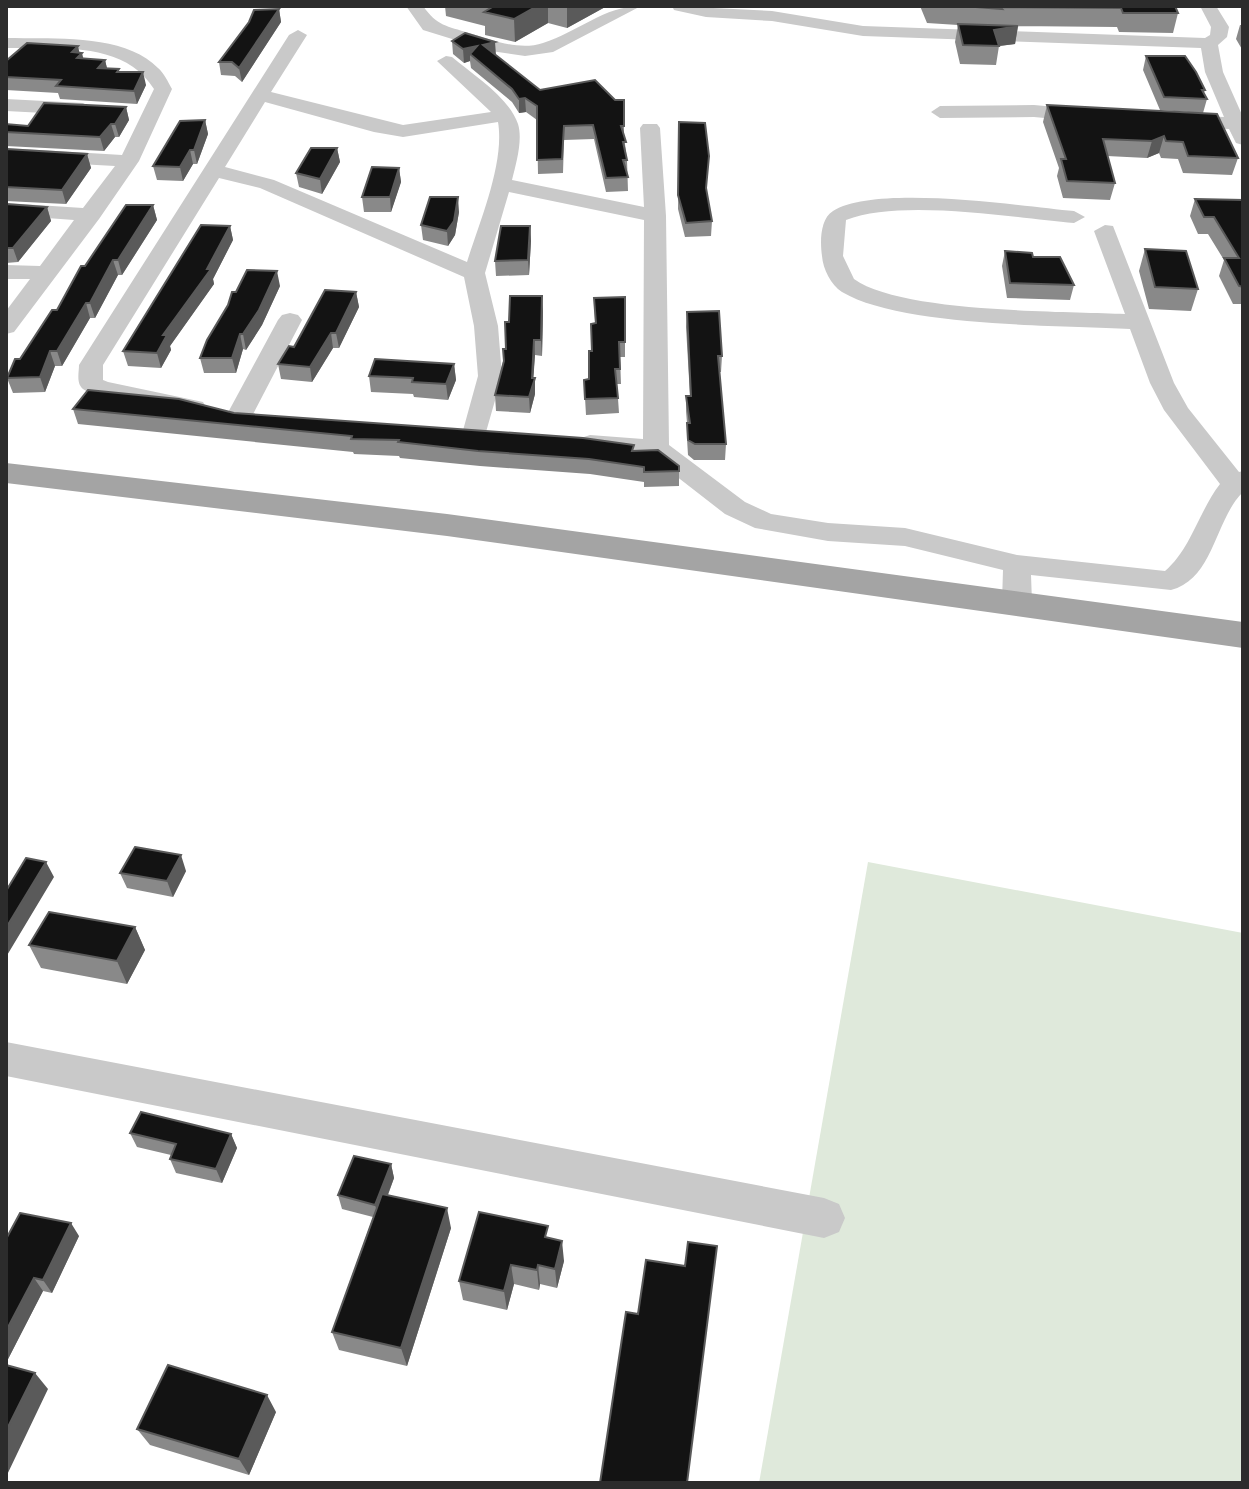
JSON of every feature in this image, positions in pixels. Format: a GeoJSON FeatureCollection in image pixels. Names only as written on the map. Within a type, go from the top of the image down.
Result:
{"type":"FeatureCollection","features":[{"type":"Feature","properties":{"kind":"main road"},"geometry":{"type":"LineString","coordinates":[[6,473],[447,525],[1243,635]]}},
{"type":"Feature","properties":{"kind":"street"},"geometry":{"type":"LineString","coordinates":[[414,6],[429,26],[497,47],[525,51],[547,48],[633,6]]}},
{"type":"Feature","properties":{"kind":"street"},"geometry":{"type":"LineString","coordinates":[[680,6],[706,12],[804,13],[877,32],[1209,43],[1218,37],[1220,27],[1208,6]]}},
{"type":"Feature","properties":{"kind":"street"},"geometry":{"type":"LineString","coordinates":[[266,420],[238,418],[151,396],[101,388],[91,383],[89,374],[91,365],[298,35]]}},
{"type":"Feature","properties":{"kind":"street"},"geometry":{"type":"LineString","coordinates":[[1209,43],[1214,72],[1239,131]]}},
{"type":"Feature","properties":{"kind":"street"},"geometry":{"type":"LineString","coordinates":[[6,327],[43,273],[92,215],[129,161],[155,113],[163,89],[159,79],[138,59],[103,49],[7,44]]}},
{"type":"Feature","properties":{"kind":"street"},"geometry":{"type":"LineString","coordinates":[[446,61],[503,116],[511,133],[502,184],[474,273],[486,326],[490,376],[463,434],[505,436]]}},
{"type":"Feature","properties":{"kind":"street"},"geometry":{"type":"LineString","coordinates":[[260,95],[381,128],[403,131],[503,116]]}},
{"type":"Feature","properties":{"kind":"street"},"geometry":{"type":"LineString","coordinates":[[6,105],[95,110]]}},
{"type":"Feature","properties":{"kind":"street"},"geometry":{"type":"LineString","coordinates":[[125,111],[155,113]]}},
{"type":"Feature","properties":{"kind":"street"},"geometry":{"type":"LineString","coordinates":[[940,112],[1034,111],[1102,118]]}},
{"type":"Feature","properties":{"kind":"street"},"geometry":{"type":"LineString","coordinates":[[1155,120],[1239,131]]}},
{"type":"Feature","properties":{"kind":"street"},"geometry":{"type":"LineString","coordinates":[[650,128],[655,216],[656,448]]}},
{"type":"Feature","properties":{"kind":"street"},"geometry":{"type":"LineString","coordinates":[[6,154],[129,161]]}},
{"type":"Feature","properties":{"kind":"street"},"geometry":{"type":"LineString","coordinates":[[213,170],[267,184],[474,273]]}},
{"type":"Feature","properties":{"kind":"street"},"geometry":{"type":"LineString","coordinates":[[502,184],[655,216]]}},
{"type":"Feature","properties":{"kind":"street"},"geometry":{"type":"LineString","coordinates":[[1074,217],[915,206],[855,210],[840,216],[833,225],[832,252],[838,276],[851,288],[885,300],[957,310],[1138,322]]}},
{"type":"Feature","properties":{"kind":"street"},"geometry":{"type":"LineString","coordinates":[[6,209],[92,215]]}},
{"type":"Feature","properties":{"kind":"street"},"geometry":{"type":"LineString","coordinates":[[565,441],[656,448],[735,508],[765,522],[828,532],[905,537],[1017,564],[1171,581],[1184,572],[1218,507],[1238,482],[1177,410],[1162,383],[1105,231]]}},
{"type":"Feature","properties":{"kind":"street"},"geometry":{"type":"LineString","coordinates":[[6,272],[43,273]]}},
{"type":"Feature","properties":{"kind":"street"},"geometry":{"type":"LineString","coordinates":[[238,418],[290,320]]}},
{"type":"Feature","properties":{"kind":"street"},"geometry":{"type":"LineString","coordinates":[[1017,564],[1017,602]]}},
{"type":"Feature","properties":{"kind":"street"},"geometry":{"type":"LineString","coordinates":[[6,1059],[824,1218]]}},
{"type":"Feature","properties":{"kind":"green space"},"geometry":{"type":"Polygon","coordinates":[[[868,862],[1243,933],[1243,1483],[759,1483],[868,862]]]}},
{"type":"Feature","properties":{"kind":"building"},"geometry":{"type":"Polygon","coordinates":[[[494,6],[537,6],[514,19],[484,12],[494,6]]]}},
{"type":"Feature","properties":{"kind":"building"},"geometry":{"type":"Polygon","coordinates":[[[963,6],[1175,6],[1178,13],[1123,13],[1121,8],[1000,7],[1002,9],[963,6]]]}},
{"type":"Feature","properties":{"kind":"building"},"geometry":{"type":"Polygon","coordinates":[[[279,9],[239,68],[232,62],[219,62],[249,22],[254,10],[279,9]]]}},
{"type":"Feature","properties":{"kind":"building"},"geometry":{"type":"Polygon","coordinates":[[[958,24],[1018,26],[994,30],[999,46],[963,45],[958,24]]]}},
{"type":"Feature","properties":{"kind":"building"},"geometry":{"type":"Polygon","coordinates":[[[465,33],[495,42],[483,45],[540,90],[595,80],[615,100],[624,100],[624,126],[621,126],[626,142],[623,142],[627,160],[623,160],[628,177],[606,178],[593,125],[564,126],[562,159],[537,160],[537,106],[525,98],[519,99],[512,89],[470,54],[477,46],[463,49],[452,41],[465,33]]]}},
{"type":"Feature","properties":{"kind":"building"},"geometry":{"type":"Polygon","coordinates":[[[27,43],[78,46],[72,52],[82,53],[77,58],[105,60],[98,68],[143,72],[134,91],[56,86],[61,80],[6,77],[6,61],[27,43]]]}},
{"type":"Feature","properties":{"kind":"building"},"geometry":{"type":"Polygon","coordinates":[[[1146,56],[1185,56],[1196,72],[1207,99],[1164,97],[1146,56]]]}},
{"type":"Feature","properties":{"kind":"building"},"geometry":{"type":"Polygon","coordinates":[[[44,103],[126,107],[115,124],[111,124],[100,137],[6,132],[6,124],[28,126],[44,103]]]}},
{"type":"Feature","properties":{"kind":"building"},"geometry":{"type":"Polygon","coordinates":[[[1047,105],[1217,114],[1238,158],[1188,156],[1183,142],[1166,141],[1164,136],[1152,141],[1103,139],[1115,183],[1067,181],[1061,159],[1066,159],[1047,105]]]}},
{"type":"Feature","properties":{"kind":"building"},"geometry":{"type":"Polygon","coordinates":[[[205,120],[194,150],[190,150],[180,167],[153,166],[180,121],[205,120]]]}},
{"type":"Feature","properties":{"kind":"building"},"geometry":{"type":"Polygon","coordinates":[[[679,122],[705,123],[709,156],[706,188],[712,221],[686,223],[678,195],[679,122]]]}},
{"type":"Feature","properties":{"kind":"building"},"geometry":{"type":"Polygon","coordinates":[[[311,148],[337,148],[320,179],[296,173],[311,148]]]}},
{"type":"Feature","properties":{"kind":"building"},"geometry":{"type":"Polygon","coordinates":[[[6,149],[87,154],[62,190],[6,187],[6,149]]]}},
{"type":"Feature","properties":{"kind":"building"},"geometry":{"type":"Polygon","coordinates":[[[372,167],[399,168],[390,197],[362,197],[372,167]]]}},
{"type":"Feature","properties":{"kind":"building"},"geometry":{"type":"Polygon","coordinates":[[[430,197],[458,197],[454,221],[447,231],[421,225],[430,197]]]}},
{"type":"Feature","properties":{"kind":"building"},"geometry":{"type":"Polygon","coordinates":[[[1195,199],[1243,200],[1243,287],[1239,286],[1224,258],[1239,258],[1214,217],[1204,217],[1195,199]]]}},
{"type":"Feature","properties":{"kind":"building"},"geometry":{"type":"Polygon","coordinates":[[[6,204],[47,207],[13,248],[6,248],[6,204]]]}},
{"type":"Feature","properties":{"kind":"building"},"geometry":{"type":"Polygon","coordinates":[[[126,205],[153,205],[118,260],[113,260],[90,303],[86,303],[57,351],[50,351],[40,377],[7,378],[15,359],[20,359],[52,310],[57,310],[81,266],[85,266],[126,205]]]}},
{"type":"Feature","properties":{"kind":"building"},"geometry":{"type":"Polygon","coordinates":[[[201,225],[230,226],[207,269],[211,269],[163,335],[167,335],[157,353],[123,351],[201,225]]]}},
{"type":"Feature","properties":{"kind":"building"},"geometry":{"type":"Polygon","coordinates":[[[501,226],[530,226],[528,260],[495,261],[501,226]]]}},
{"type":"Feature","properties":{"kind":"building"},"geometry":{"type":"Polygon","coordinates":[[[1145,249],[1186,251],[1198,289],[1155,287],[1145,249]]]}},
{"type":"Feature","properties":{"kind":"building"},"geometry":{"type":"Polygon","coordinates":[[[1005,251],[1032,253],[1033,257],[1060,257],[1074,285],[1010,283],[1005,251]]]}},
{"type":"Feature","properties":{"kind":"building"},"geometry":{"type":"Polygon","coordinates":[[[247,270],[277,271],[259,310],[240,334],[232,358],[200,358],[232,292],[236,292],[247,270]]]}},
{"type":"Feature","properties":{"kind":"building"},"geometry":{"type":"Polygon","coordinates":[[[325,290],[356,292],[336,333],[331,333],[310,367],[278,364],[289,346],[294,347],[325,290]]]}},
{"type":"Feature","properties":{"kind":"building"},"geometry":{"type":"Polygon","coordinates":[[[510,296],[542,296],[541,340],[534,340],[532,378],[535,378],[529,397],[495,395],[504,361],[503,349],[506,349],[505,322],[509,322],[510,296]]]}},
{"type":"Feature","properties":{"kind":"building"},"geometry":{"type":"Polygon","coordinates":[[[625,297],[625,342],[619,342],[620,369],[615,369],[618,398],[585,399],[584,380],[589,379],[589,351],[592,351],[591,324],[596,323],[594,298],[625,297]]]}},
{"type":"Feature","properties":{"kind":"building"},"geometry":{"type":"Polygon","coordinates":[[[719,311],[722,356],[718,356],[726,444],[695,444],[688,440],[687,423],[690,423],[686,396],[691,396],[687,312],[719,311]]]}},
{"type":"Feature","properties":{"kind":"building"},"geometry":{"type":"Polygon","coordinates":[[[375,359],[454,364],[446,384],[412,382],[413,378],[369,376],[375,359]]]}},
{"type":"Feature","properties":{"kind":"building"},"geometry":{"type":"Polygon","coordinates":[[[88,390],[179,399],[234,413],[583,438],[634,445],[632,451],[658,450],[679,466],[679,471],[644,472],[644,467],[589,459],[478,451],[399,440],[351,439],[352,436],[73,409],[88,390]]]}},
{"type":"Feature","properties":{"kind":"building"},"geometry":{"type":"Polygon","coordinates":[[[135,847],[181,855],[167,881],[120,873],[135,847]]]}},
{"type":"Feature","properties":{"kind":"building"},"geometry":{"type":"Polygon","coordinates":[[[26,858],[46,862],[6,928],[6,891],[26,858]]]}},
{"type":"Feature","properties":{"kind":"building"},"geometry":{"type":"Polygon","coordinates":[[[49,912],[135,927],[117,961],[29,945],[49,912]]]}},
{"type":"Feature","properties":{"kind":"building"},"geometry":{"type":"Polygon","coordinates":[[[141,1112],[231,1134],[216,1169],[170,1159],[176,1144],[130,1133],[141,1112]]]}},
{"type":"Feature","properties":{"kind":"building"},"geometry":{"type":"Polygon","coordinates":[[[354,1156],[391,1164],[375,1205],[338,1195],[354,1156]]]}},
{"type":"Feature","properties":{"kind":"building"},"geometry":{"type":"Polygon","coordinates":[[[382,1194],[447,1208],[401,1348],[332,1332],[382,1194]]]}},
{"type":"Feature","properties":{"kind":"building"},"geometry":{"type":"Polygon","coordinates":[[[479,1212],[548,1226],[545,1237],[562,1241],[555,1269],[538,1265],[537,1270],[511,1265],[504,1291],[459,1281],[479,1212]]]}},
{"type":"Feature","properties":{"kind":"building"},"geometry":{"type":"Polygon","coordinates":[[[20,1213],[71,1223],[43,1280],[34,1278],[6,1331],[6,1239],[20,1213]]]}},
{"type":"Feature","properties":{"kind":"building"},"geometry":{"type":"Polygon","coordinates":[[[688,1242],[717,1246],[687,1483],[600,1483],[626,1312],[638,1314],[646,1260],[685,1266],[688,1242]]]}},
{"type":"Feature","properties":{"kind":"building"},"geometry":{"type":"Polygon","coordinates":[[[6,1365],[35,1373],[6,1431],[6,1365]]]}},
{"type":"Feature","properties":{"kind":"building"},"geometry":{"type":"Polygon","coordinates":[[[168,1365],[267,1395],[239,1459],[137,1429],[168,1365]]]}}]}
